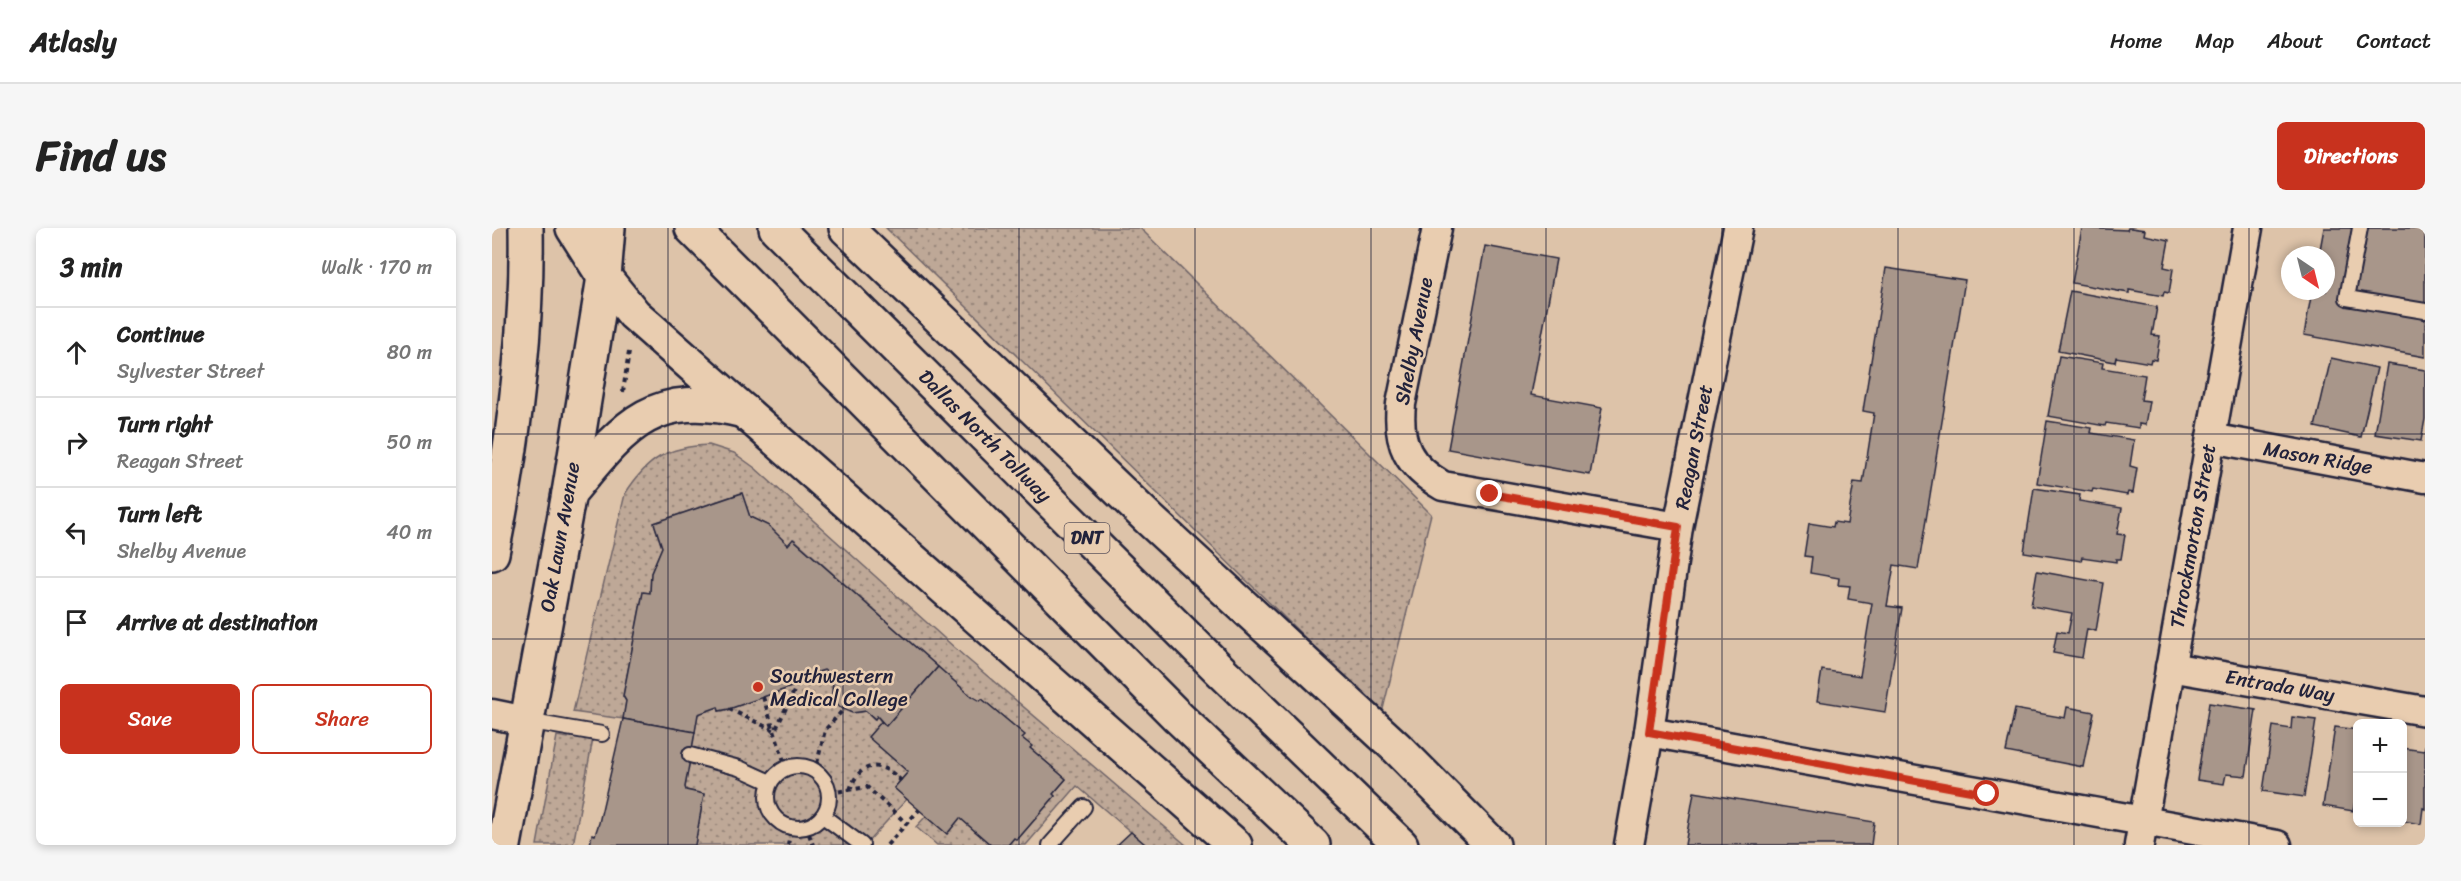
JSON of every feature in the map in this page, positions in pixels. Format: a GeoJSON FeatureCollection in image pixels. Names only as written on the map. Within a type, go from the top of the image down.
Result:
{"type":"FeatureCollection","features":[{"type":"Feature","properties":{"kind":"main road"},"geometry":{"type":"LineString","coordinates":[[492,553],[520,381],[527,269],[526,228]]}},
{"type":"Feature","properties":{"kind":"main road"},"geometry":{"type":"LineString","coordinates":[[573,228],[604,277],[634,314],[1235,845]]}},
{"type":"Feature","properties":{"kind":"main road","name":"Oak Lawn Avenue"},"geometry":{"type":"LineString","coordinates":[[504,845],[569,493],[604,277],[608,228]]}},
{"type":"Feature","properties":{"kind":"main road"},"geometry":{"type":"LineString","coordinates":[[692,228],[1178,717],[1312,845]]}},
{"type":"Feature","properties":{"kind":"main road","name":"Dallas North Tollway"},"geometry":{"type":"LineString","coordinates":[[776,228],[1221,671],[1401,845]]}},
{"type":"Feature","properties":{"kind":"main road"},"geometry":{"type":"LineString","coordinates":[[846,228],[1150,520],[1396,748],[1493,845]]}},
{"type":"Feature","properties":{"kind":"main road"},"geometry":{"type":"LineString","coordinates":[[569,493],[624,430],[651,414],[666,407],[688,403],[715,404],[744,411]]}},
{"type":"Feature","properties":{"kind":"street","name":"Shelby Avenue"},"geometry":{"type":"LineString","coordinates":[[1437,228],[1401,404],[1399,423],[1403,444],[1412,461],[1425,476],[1443,486],[1678,527]]}},
{"type":"Feature","properties":{"kind":"street","name":"Reagan Street"},"geometry":{"type":"LineString","coordinates":[[1629,845],[1649,732],[1678,527],[1738,228]]}},
{"type":"Feature","properties":{"kind":"street","name":"Throckmorton Street"},"geometry":{"type":"LineString","coordinates":[[2141,834],[2248,228]]}},
{"type":"Feature","properties":{"kind":"street","name":"Mason Ridge"},"geometry":{"type":"LineString","coordinates":[[2211,438],[2425,478]]}},
{"type":"Feature","properties":{"kind":"street","name":"Entrada Way"},"geometry":{"type":"LineString","coordinates":[[2170,667],[2425,711]]}},
{"type":"Feature","properties":{"kind":"street"},"geometry":{"type":"LineString","coordinates":[[492,714],[526,721]]}},
{"type":"Feature","properties":{"kind":"street"},"geometry":{"type":"LineString","coordinates":[[1649,732],[2141,834],[2277,845]]}},
{"type":"Feature","properties":{"kind":"lane"},"geometry":{"type":"LineString","coordinates":[[2360,228],[2347,298],[2425,310]]}},
{"type":"Feature","properties":{"kind":"lane"},"geometry":{"type":"LineString","coordinates":[[526,721],[603,734]]}},
{"type":"Feature","properties":{"kind":"lane"},"geometry":{"type":"LineString","coordinates":[[690,755],[739,768],[770,782]]}},
{"type":"Feature","properties":{"kind":"lane"},"geometry":{"type":"LineString","coordinates":[[801,766],[815,772],[826,783],[829,794],[823,816],[807,828],[791,828],[778,822],[767,807],[766,795],[770,782],[786,768],[801,766]]}},
{"type":"Feature","properties":{"kind":"lane"},"geometry":{"type":"LineString","coordinates":[[1050,845],[1084,807]]}},
{"type":"Feature","properties":{"kind":"lane"},"geometry":{"type":"LineString","coordinates":[[823,816],[862,845]]}},
{"type":"Feature","properties":{"kind":"path"},"geometry":{"type":"LineString","coordinates":[[622,397],[631,340]]}},
{"type":"Feature","properties":{"kind":"path"},"geometry":{"type":"LineString","coordinates":[[775,731],[797,685]]}},
{"type":"Feature","properties":{"kind":"path"},"geometry":{"type":"LineString","coordinates":[[763,697],[786,768]]}},
{"type":"Feature","properties":{"kind":"path"},"geometry":{"type":"LineString","coordinates":[[729,709],[775,731]]}},
{"type":"Feature","properties":{"kind":"path"},"geometry":{"type":"LineString","coordinates":[[815,772],[825,730],[843,710]]}},
{"type":"Feature","properties":{"kind":"path"},"geometry":{"type":"LineString","coordinates":[[850,790],[854,779],[864,769],[879,765],[891,770],[901,781]]}},
{"type":"Feature","properties":{"kind":"path"},"geometry":{"type":"LineString","coordinates":[[829,794],[867,787],[907,824]]}},
{"type":"Feature","properties":{"kind":"path"},"geometry":{"type":"LineString","coordinates":[[887,845],[919,810]]}},
{"type":"Feature","properties":{"kind":"path"},"geometry":{"type":"LineString","coordinates":[[788,845],[791,828]]}},
{"type":"Feature","properties":{"kind":"shaded area"},"geometry":{"type":"Polygon","coordinates":[[[886,228],[1140,228],[1431,514],[1382,713],[886,228]]]}},
{"type":"Feature","properties":{"kind":"shaded area"},"geometry":{"type":"Polygon","coordinates":[[[709,445],[734,453],[755,468],[965,657],[1186,845],[1146,845],[1077,786],[1026,845],[1008,845],[1014,838],[1017,840],[1055,796],[1053,794],[1066,779],[1030,748],[1031,746],[1022,738],[1024,735],[982,699],[980,701],[971,696],[794,539],[788,545],[769,526],[750,517],[741,493],[654,523],[662,547],[651,573],[650,593],[643,592],[623,696],[626,701],[623,719],[573,712],[625,494],[642,471],[660,457],[681,448],[709,445]]]}},
{"type":"Feature","properties":{"kind":"shaded area"},"geometry":{"type":"Polygon","coordinates":[[[824,670],[827,672],[825,675],[833,683],[834,697],[840,707],[852,712],[866,711],[874,719],[877,716],[881,722],[869,737],[908,772],[894,788],[907,799],[865,845],[695,845],[704,794],[686,790],[685,787],[698,714],[718,707],[719,711],[729,709],[797,685],[806,681],[805,676],[824,670]]]}},
{"type":"Feature","properties":{"kind":"shaded area"},"geometry":{"type":"Polygon","coordinates":[[[570,729],[594,733],[573,845],[537,845],[557,736],[568,738],[570,729]]]}},
{"type":"Feature","properties":{"kind":"shaded area"},"geometry":{"type":"Polygon","coordinates":[[[926,816],[947,834],[960,818],[991,845],[937,845],[916,827],[926,816]]]}},
{"type":"Feature","properties":{"kind":"building"},"geometry":{"type":"Polygon","coordinates":[[[2082,228],[2127,230],[2131,228],[2145,230],[2144,235],[2169,240],[2164,267],[2173,269],[2169,293],[2164,292],[2163,296],[2129,290],[2129,293],[2072,283],[2082,228]]]}},
{"type":"Feature","properties":{"kind":"building"},"geometry":{"type":"Polygon","coordinates":[[[2324,228],[2425,228],[2425,357],[2304,335],[2310,300],[2335,300],[2335,246],[2321,246],[2324,228]]]}},
{"type":"Feature","properties":{"kind":"building"},"geometry":{"type":"Polygon","coordinates":[[[1485,246],[1556,259],[1531,395],[1602,408],[1590,475],[1448,449],[1485,246]]]}},
{"type":"Feature","properties":{"kind":"building"},"geometry":{"type":"Polygon","coordinates":[[[1886,268],[1965,280],[1918,569],[1894,565],[1887,606],[1902,608],[1885,712],[1817,701],[1822,670],[1860,676],[1872,603],[1848,599],[1850,586],[1838,585],[1839,578],[1810,573],[1812,557],[1804,556],[1809,523],[1833,527],[1834,522],[1847,524],[1854,482],[1863,483],[1874,413],[1863,411],[1886,268]]]}},
{"type":"Feature","properties":{"kind":"building"},"geometry":{"type":"Polygon","coordinates":[[[2070,291],[2157,307],[2152,335],[2160,336],[2156,360],[2151,359],[2150,363],[2116,357],[2115,362],[2058,351],[2070,291]]]}},
{"type":"Feature","properties":{"kind":"building"},"geometry":{"type":"Polygon","coordinates":[[[2059,356],[2103,363],[2102,368],[2145,375],[2141,400],[2149,401],[2145,425],[2139,424],[2139,428],[2106,423],[2105,426],[2048,416],[2059,356]]]}},
{"type":"Feature","properties":{"kind":"building"},"geometry":{"type":"Polygon","coordinates":[[[2331,358],[2377,368],[2361,437],[2315,427],[2331,358]]]}},
{"type":"Feature","properties":{"kind":"building"},"geometry":{"type":"Polygon","coordinates":[[[2387,364],[2425,370],[2425,419],[2421,441],[2375,434],[2387,364]]]}},
{"type":"Feature","properties":{"kind":"building"},"geometry":{"type":"Polygon","coordinates":[[[2047,421],[2092,428],[2091,433],[2134,440],[2130,466],[2137,468],[2133,493],[2128,492],[2127,495],[2093,489],[2092,492],[2037,483],[2047,421]]]}},
{"type":"Feature","properties":{"kind":"building"},"geometry":{"type":"Polygon","coordinates":[[[2034,488],[2080,495],[2079,501],[2122,508],[2117,534],[2125,535],[2121,559],[2116,559],[2116,562],[2082,557],[2081,561],[2024,552],[2034,488]]]}},
{"type":"Feature","properties":{"kind":"building"},"geometry":{"type":"Polygon","coordinates":[[[742,493],[750,517],[769,526],[788,545],[793,539],[938,667],[886,726],[877,716],[875,719],[866,711],[852,713],[839,707],[832,693],[833,683],[825,675],[827,672],[824,670],[805,676],[806,680],[797,685],[729,709],[719,711],[718,707],[698,714],[695,732],[623,719],[626,701],[623,696],[643,592],[650,593],[651,573],[662,547],[654,523],[742,493]]]}},
{"type":"Feature","properties":{"kind":"building"},"geometry":{"type":"Polygon","coordinates":[[[2037,571],[2104,583],[2096,631],[2087,629],[2082,658],[2053,653],[2057,631],[2068,633],[2072,613],[2031,606],[2037,571]]]}},
{"type":"Feature","properties":{"kind":"building"},"geometry":{"type":"Polygon","coordinates":[[[938,667],[971,696],[980,701],[982,699],[1025,735],[1022,738],[1032,746],[1030,748],[1066,779],[1053,794],[1055,796],[1017,840],[1014,838],[1008,845],[991,845],[960,818],[947,834],[894,788],[908,772],[868,737],[881,722],[886,726],[938,667]]]}},
{"type":"Feature","properties":{"kind":"building"},"geometry":{"type":"Polygon","coordinates":[[[2209,703],[2256,710],[2246,776],[2226,774],[2224,784],[2197,780],[2209,703]]]}},
{"type":"Feature","properties":{"kind":"building"},"geometry":{"type":"Polygon","coordinates":[[[2067,707],[2094,712],[2083,767],[2006,752],[2015,709],[2065,718],[2067,707]]]}},
{"type":"Feature","properties":{"kind":"building"},"geometry":{"type":"Polygon","coordinates":[[[2292,717],[2316,720],[2304,797],[2263,791],[2273,726],[2291,729],[2292,717]]]}},
{"type":"Feature","properties":{"kind":"building"},"geometry":{"type":"Polygon","coordinates":[[[623,719],[695,732],[685,787],[686,790],[704,794],[695,845],[590,845],[592,834],[595,835],[599,823],[623,719]]]}},
{"type":"Feature","properties":{"kind":"building"},"geometry":{"type":"Polygon","coordinates":[[[2335,727],[2353,729],[2353,811],[2323,806],[2335,727]]]}},
{"type":"Feature","properties":{"kind":"building"},"geometry":{"type":"Polygon","coordinates":[[[2425,745],[2425,809],[2423,808],[2421,824],[2407,822],[2407,749],[2424,751],[2425,745]]]}},
{"type":"Feature","properties":{"kind":"building"},"geometry":{"type":"Polygon","coordinates":[[[1694,792],[1874,822],[1871,845],[1685,845],[1694,792]]]}},
{"type":"Feature","properties":{"kind":"building"},"geometry":{"type":"Polygon","coordinates":[[[1131,832],[1146,845],[1117,845],[1131,832]]]}},
{"type":"Feature","properties":{"kind":"place","name":"Southwestern Medical College"},"geometry":{"type":"Point","coordinates":[758,687]}},
{"type":"Feature","properties":{"kind":"route"},"geometry":{"type":"LineString","coordinates":[[1490,494],[1678,527],[1649,732],[1987,794]]}}]}
